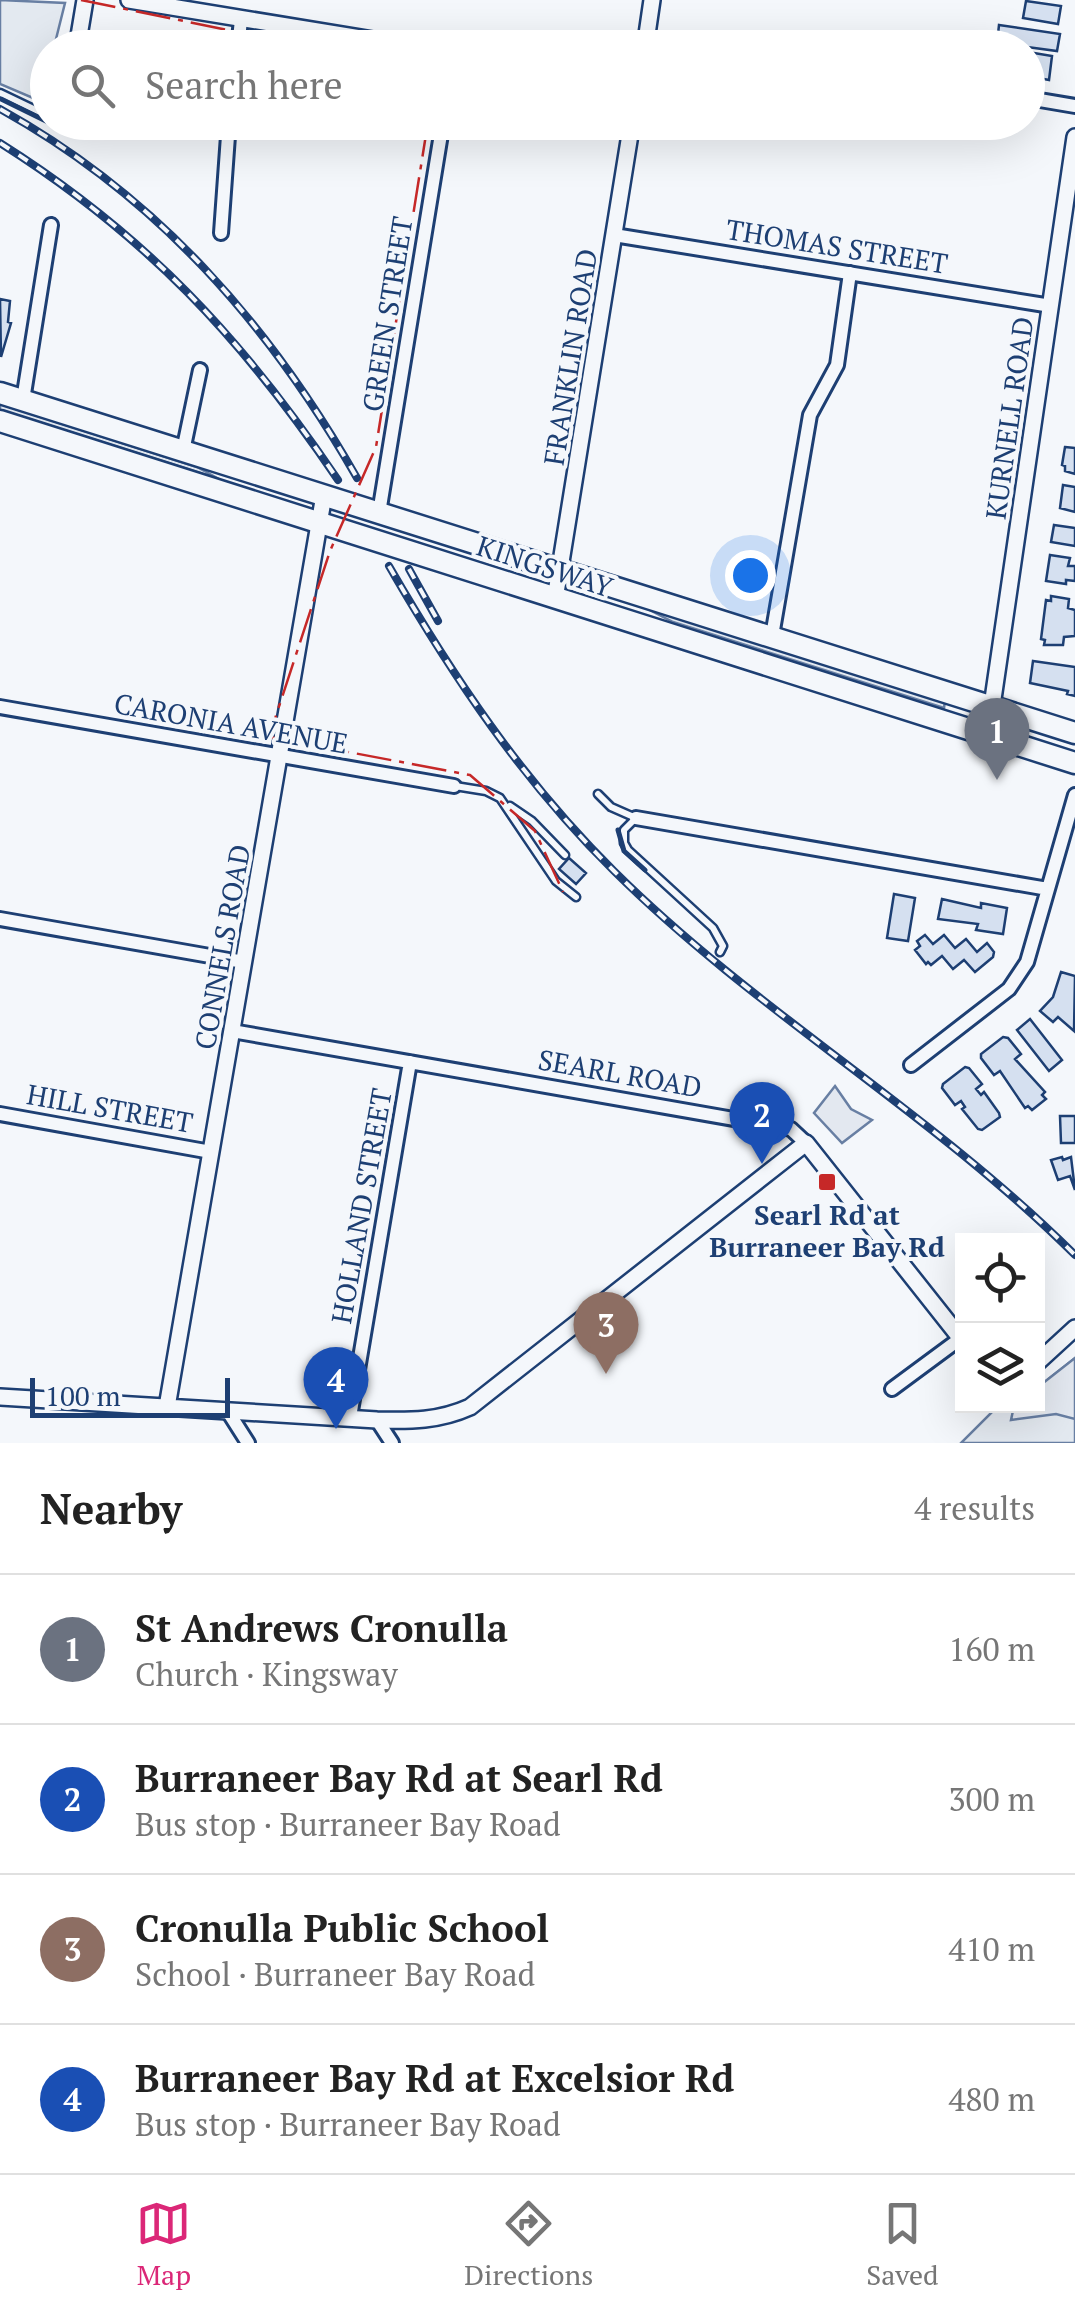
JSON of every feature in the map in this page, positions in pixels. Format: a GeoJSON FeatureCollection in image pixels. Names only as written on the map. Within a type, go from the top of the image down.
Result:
{"type":"FeatureCollection","features":[{"type":"Feature","properties":{"kind":"main road","name":"KINGSWAY"},"geometry":{"type":"LineString","coordinates":[[0,393],[1075,733]]}},
{"type":"Feature","properties":{"kind":"main road","name":"KINGSWAY"},"geometry":{"type":"LineString","coordinates":[[0,420],[1075,763]]}},
{"type":"Feature","properties":{"kind":"street"},"geometry":{"type":"LineString","coordinates":[[80,30],[85,0]]}},
{"type":"Feature","properties":{"kind":"street"},"geometry":{"type":"LineString","coordinates":[[128,0],[306,30]]}},
{"type":"Feature","properties":{"kind":"street"},"geometry":{"type":"LineString","coordinates":[[647,30],[652,0]]}},
{"type":"Feature","properties":{"kind":"street"},"geometry":{"type":"LineString","coordinates":[[240,30],[241,20]]}},
{"type":"Feature","properties":{"kind":"street"},"geometry":{"type":"LineString","coordinates":[[1045,101],[1075,106]]}},
{"type":"Feature","properties":{"kind":"street","name":"KURNELL ROAD"},"geometry":{"type":"LineString","coordinates":[[992,706],[1051,306],[1070,204],[1075,137]]}},
{"type":"Feature","properties":{"kind":"street"},"geometry":{"type":"LineString","coordinates":[[221,233],[227,140]]}},
{"type":"Feature","properties":{"kind":"street","name":"GREEN STREET"},"geometry":{"type":"LineString","coordinates":[[379,513],[440,140]]}},
{"type":"Feature","properties":{"kind":"street","name":"FRANKLIN ROAD"},"geometry":{"type":"LineString","coordinates":[[555,598],[629,140]]}},
{"type":"Feature","properties":{"kind":"street"},"geometry":{"type":"LineString","coordinates":[[23,400],[51,224]]}},
{"type":"Feature","properties":{"kind":"street","name":"THOMAS STREET"},"geometry":{"type":"LineString","coordinates":[[614,235],[1051,306]]}},
{"type":"Feature","properties":{"kind":"street"},"geometry":{"type":"LineString","coordinates":[[772,636],[810,415],[837,364],[850,273]]}},
{"type":"Feature","properties":{"kind":"street"},"geometry":{"type":"LineString","coordinates":[[183,451],[200,370]]}},
{"type":"Feature","properties":{"kind":"street","name":"CONNELS ROAD"},"geometry":{"type":"LineString","coordinates":[[167,1407],[324,495]]}},
{"type":"Feature","properties":{"kind":"street","name":"CARONIA AVENUE"},"geometry":{"type":"LineString","coordinates":[[0,708],[454,786]]}},
{"type":"Feature","properties":{"kind":"street"},"geometry":{"type":"LineString","coordinates":[[911,1065],[1009,989],[1020,976],[1075,795]]}},
{"type":"Feature","properties":{"kind":"street"},"geometry":{"type":"LineString","coordinates":[[636,818],[1048,889]]}},
{"type":"Feature","properties":{"kind":"street"},"geometry":{"type":"LineString","coordinates":[[0,919],[244,962]]}},
{"type":"Feature","properties":{"kind":"street","name":"SEARL ROAD"},"geometry":{"type":"LineString","coordinates":[[232,1031],[791,1128],[955,1330]]}},
{"type":"Feature","properties":{"kind":"street","name":"HOLLAND STREET"},"geometry":{"type":"LineString","coordinates":[[350,1418],[410,1062]]}},
{"type":"Feature","properties":{"kind":"street","name":"HILL STREET"},"geometry":{"type":"LineString","coordinates":[[0,1114],[211,1152]]}},
{"type":"Feature","properties":{"kind":"street"},"geometry":{"type":"LineString","coordinates":[[0,1397],[377,1420],[434,1420],[470,1407],[806,1143]]}},
{"type":"Feature","properties":{"kind":"street"},"geometry":{"type":"LineString","coordinates":[[1045,1356],[1075,1328]]}},
{"type":"Feature","properties":{"kind":"street"},"geometry":{"type":"LineString","coordinates":[[892,1390],[955,1344]]}},
{"type":"Feature","properties":{"kind":"street"},"geometry":{"type":"LineString","coordinates":[[226,1410],[248,1443]]}},
{"type":"Feature","properties":{"kind":"street"},"geometry":{"type":"LineString","coordinates":[[377,1420],[392,1443]]}},
{"type":"Feature","properties":{"kind":"lane"},"geometry":{"type":"LineString","coordinates":[[0,93],[30,107]]}},
{"type":"Feature","properties":{"kind":"lane"},"geometry":{"type":"LineString","coordinates":[[454,786],[495,794],[532,821],[565,854]]}},
{"type":"Feature","properties":{"kind":"lane"},"geometry":{"type":"LineString","coordinates":[[598,794],[611,808],[636,818],[624,830],[628,850],[713,928],[724,946],[720,952]]}},
{"type":"Feature","properties":{"kind":"lane"},"geometry":{"type":"LineString","coordinates":[[507,804],[556,881],[576,897]]}},
{"type":"Feature","properties":{"kind":"shaded area"},"geometry":{"type":"Polygon","coordinates":[[[0,0],[65,3],[58,30],[30,30],[30,97],[0,84],[0,0]]]}},
{"type":"Feature","properties":{"kind":"shaded area"},"geometry":{"type":"Polygon","coordinates":[[[0,404],[197,467],[219,479],[0,410],[0,404]]]}},
{"type":"Feature","properties":{"kind":"shaded area"},"geometry":{"type":"Polygon","coordinates":[[[640,605],[945,701],[944,708],[673,622],[640,605]]]}},
{"type":"Feature","properties":{"kind":"shaded area"},"geometry":{"type":"Polygon","coordinates":[[[835,1086],[851,1109],[872,1120],[842,1143],[814,1113],[835,1086]]]}},
{"type":"Feature","properties":{"kind":"shaded area"},"geometry":{"type":"Polygon","coordinates":[[[1075,1358],[1075,1443],[961,1443],[991,1413],[1045,1413],[1045,1382],[1075,1358]]]}},
{"type":"Feature","properties":{"kind":"shaded area"},"geometry":{"type":"Polygon","coordinates":[[[1075,1358],[1075,1419],[1056,1414],[1011,1420],[1012,1413],[1045,1413],[1045,1382],[1075,1358]]]}},
{"type":"Feature","properties":{"kind":"building"},"geometry":{"type":"Polygon","coordinates":[[[1026,1],[1061,6],[1058,24],[1023,18],[1026,1]]]}},
{"type":"Feature","properties":{"kind":"building"},"geometry":{"type":"Polygon","coordinates":[[[999,25],[1033,30],[998,30],[999,25]]]}},
{"type":"Feature","properties":{"kind":"building"},"geometry":{"type":"Polygon","coordinates":[[[1045,32],[1060,34],[1057,51],[1045,49],[1045,32]]]}},
{"type":"Feature","properties":{"kind":"building"},"geometry":{"type":"Polygon","coordinates":[[[1045,55],[1052,56],[1049,80],[1045,79],[1045,55]]]}},
{"type":"Feature","properties":{"kind":"building"},"geometry":{"type":"Polygon","coordinates":[[[0,299],[10,301],[11,323],[1,357],[0,299]]]}},
{"type":"Feature","properties":{"kind":"building"},"geometry":{"type":"Polygon","coordinates":[[[1065,447],[1075,448],[1075,474],[1065,471],[1062,465],[1065,447]]]}},
{"type":"Feature","properties":{"kind":"building"},"geometry":{"type":"Polygon","coordinates":[[[1063,485],[1075,487],[1075,512],[1060,508],[1063,485]]]}},
{"type":"Feature","properties":{"kind":"building"},"geometry":{"type":"Polygon","coordinates":[[[1054,525],[1075,528],[1075,546],[1051,542],[1054,525]]]}},
{"type":"Feature","properties":{"kind":"building"},"geometry":{"type":"Polygon","coordinates":[[[1050,555],[1070,558],[1068,566],[1075,566],[1075,581],[1046,581],[1050,555]]]}},
{"type":"Feature","properties":{"kind":"building"},"geometry":{"type":"Polygon","coordinates":[[[1051,596],[1069,599],[1068,608],[1075,610],[1075,636],[1064,637],[1063,645],[1044,645],[1045,640],[1041,639],[1046,600],[1051,601],[1051,596]]]}},
{"type":"Feature","properties":{"kind":"building"},"geometry":{"type":"Polygon","coordinates":[[[1033,661],[1075,667],[1075,696],[1030,683],[1033,661]]]}},
{"type":"Feature","properties":{"kind":"building"},"geometry":{"type":"Polygon","coordinates":[[[569,858],[586,873],[576,884],[559,869],[569,858]]]}},
{"type":"Feature","properties":{"kind":"building"},"geometry":{"type":"Polygon","coordinates":[[[894,894],[915,898],[908,941],[887,938],[894,894]]]}},
{"type":"Feature","properties":{"kind":"building"},"geometry":{"type":"Polygon","coordinates":[[[942,899],[981,908],[981,903],[1007,908],[1003,934],[976,930],[978,924],[938,919],[942,899]]]}},
{"type":"Feature","properties":{"kind":"building"},"geometry":{"type":"Polygon","coordinates":[[[925,935],[933,944],[944,935],[955,948],[966,939],[977,952],[987,943],[993,957],[975,972],[964,960],[953,969],[942,956],[931,965],[926,964],[915,950],[920,946],[917,941],[925,935]]]}},
{"type":"Feature","properties":{"kind":"building"},"geometry":{"type":"Polygon","coordinates":[[[1061,972],[1075,976],[1074,1031],[1058,1017],[1053,1022],[1040,1011],[1053,997],[1061,972]]]}},
{"type":"Feature","properties":{"kind":"building"},"geometry":{"type":"Polygon","coordinates":[[[1030,1019],[1062,1060],[1049,1071],[1017,1030],[1030,1019]]]}},
{"type":"Feature","properties":{"kind":"building"},"geometry":{"type":"Polygon","coordinates":[[[1003,1037],[1021,1054],[1015,1059],[1045,1092],[1042,1095],[1046,1099],[1032,1110],[1025,1108],[1000,1071],[994,1075],[981,1058],[1003,1037]]]}},
{"type":"Feature","properties":{"kind":"building"},"geometry":{"type":"Polygon","coordinates":[[[965,1067],[982,1084],[976,1089],[981,1095],[984,1092],[999,1113],[1000,1117],[982,1130],[962,1109],[965,1107],[961,1101],[955,1105],[942,1088],[965,1067]]]}},
{"type":"Feature","properties":{"kind":"building"},"geometry":{"type":"Polygon","coordinates":[[[1060,1116],[1075,1116],[1075,1143],[1061,1143],[1060,1116]]]}},
{"type":"Feature","properties":{"kind":"building"},"geometry":{"type":"Polygon","coordinates":[[[1071,1157],[1075,1190],[1070,1176],[1058,1180],[1051,1160],[1071,1157]]]}},
{"type":"Feature","properties":{"kind":"railway"},"geometry":{"type":"LineString","coordinates":[[0,109],[30,127]]}},
{"type":"Feature","properties":{"kind":"railway"},"geometry":{"type":"LineString","coordinates":[[50,140],[110,182],[204,268],[286,368],[357,478]]}},
{"type":"Feature","properties":{"kind":"railway"},"geometry":{"type":"LineString","coordinates":[[0,143],[101,214],[188,293],[265,380],[338,480]]}},
{"type":"Feature","properties":{"kind":"railway"},"geometry":{"type":"LineString","coordinates":[[389,566],[491,726],[549,801],[614,871],[726,971],[963,1155],[1075,1255]]}},
{"type":"Feature","properties":{"kind":"railway"},"geometry":{"type":"LineString","coordinates":[[409,569],[438,621]]}},
{"type":"Feature","properties":{"kind":"wall"},"geometry":{"type":"LineString","coordinates":[[1,99],[30,113]]}},
{"type":"Feature","properties":{"kind":"wall"},"geometry":{"type":"LineString","coordinates":[[618,830],[624,851],[645,870]]}},
{"type":"Feature","properties":{"kind":"power"},"geometry":{"type":"LineString","coordinates":[[81,0],[228,30]]}},
{"type":"Feature","properties":{"kind":"power"},"geometry":{"type":"LineString","coordinates":[[425,140],[376,447],[330,551],[269,737],[470,775],[535,831],[563,892]]}},
{"type":"Feature","properties":{"kind":"place","name":"St Andrews Cronulla"},"geometry":{"type":"Point","coordinates":[997,780]}},
{"type":"Feature","properties":{"kind":"place","name":"Burraneer Bay Rd at Searl Rd"},"geometry":{"type":"Point","coordinates":[762,1164]}},
{"type":"Feature","properties":{"kind":"place","name":"Searl Rd at Burraneer Bay Rd"},"geometry":{"type":"Point","coordinates":[827,1182]}},
{"type":"Feature","properties":{"kind":"place","name":"Cronulla Public School"},"geometry":{"type":"Point","coordinates":[606,1374]}},
{"type":"Feature","properties":{"kind":"place","name":"Burraneer Bay Rd at Excelsior Rd"},"geometry":{"type":"Point","coordinates":[336,1429]}}]}
